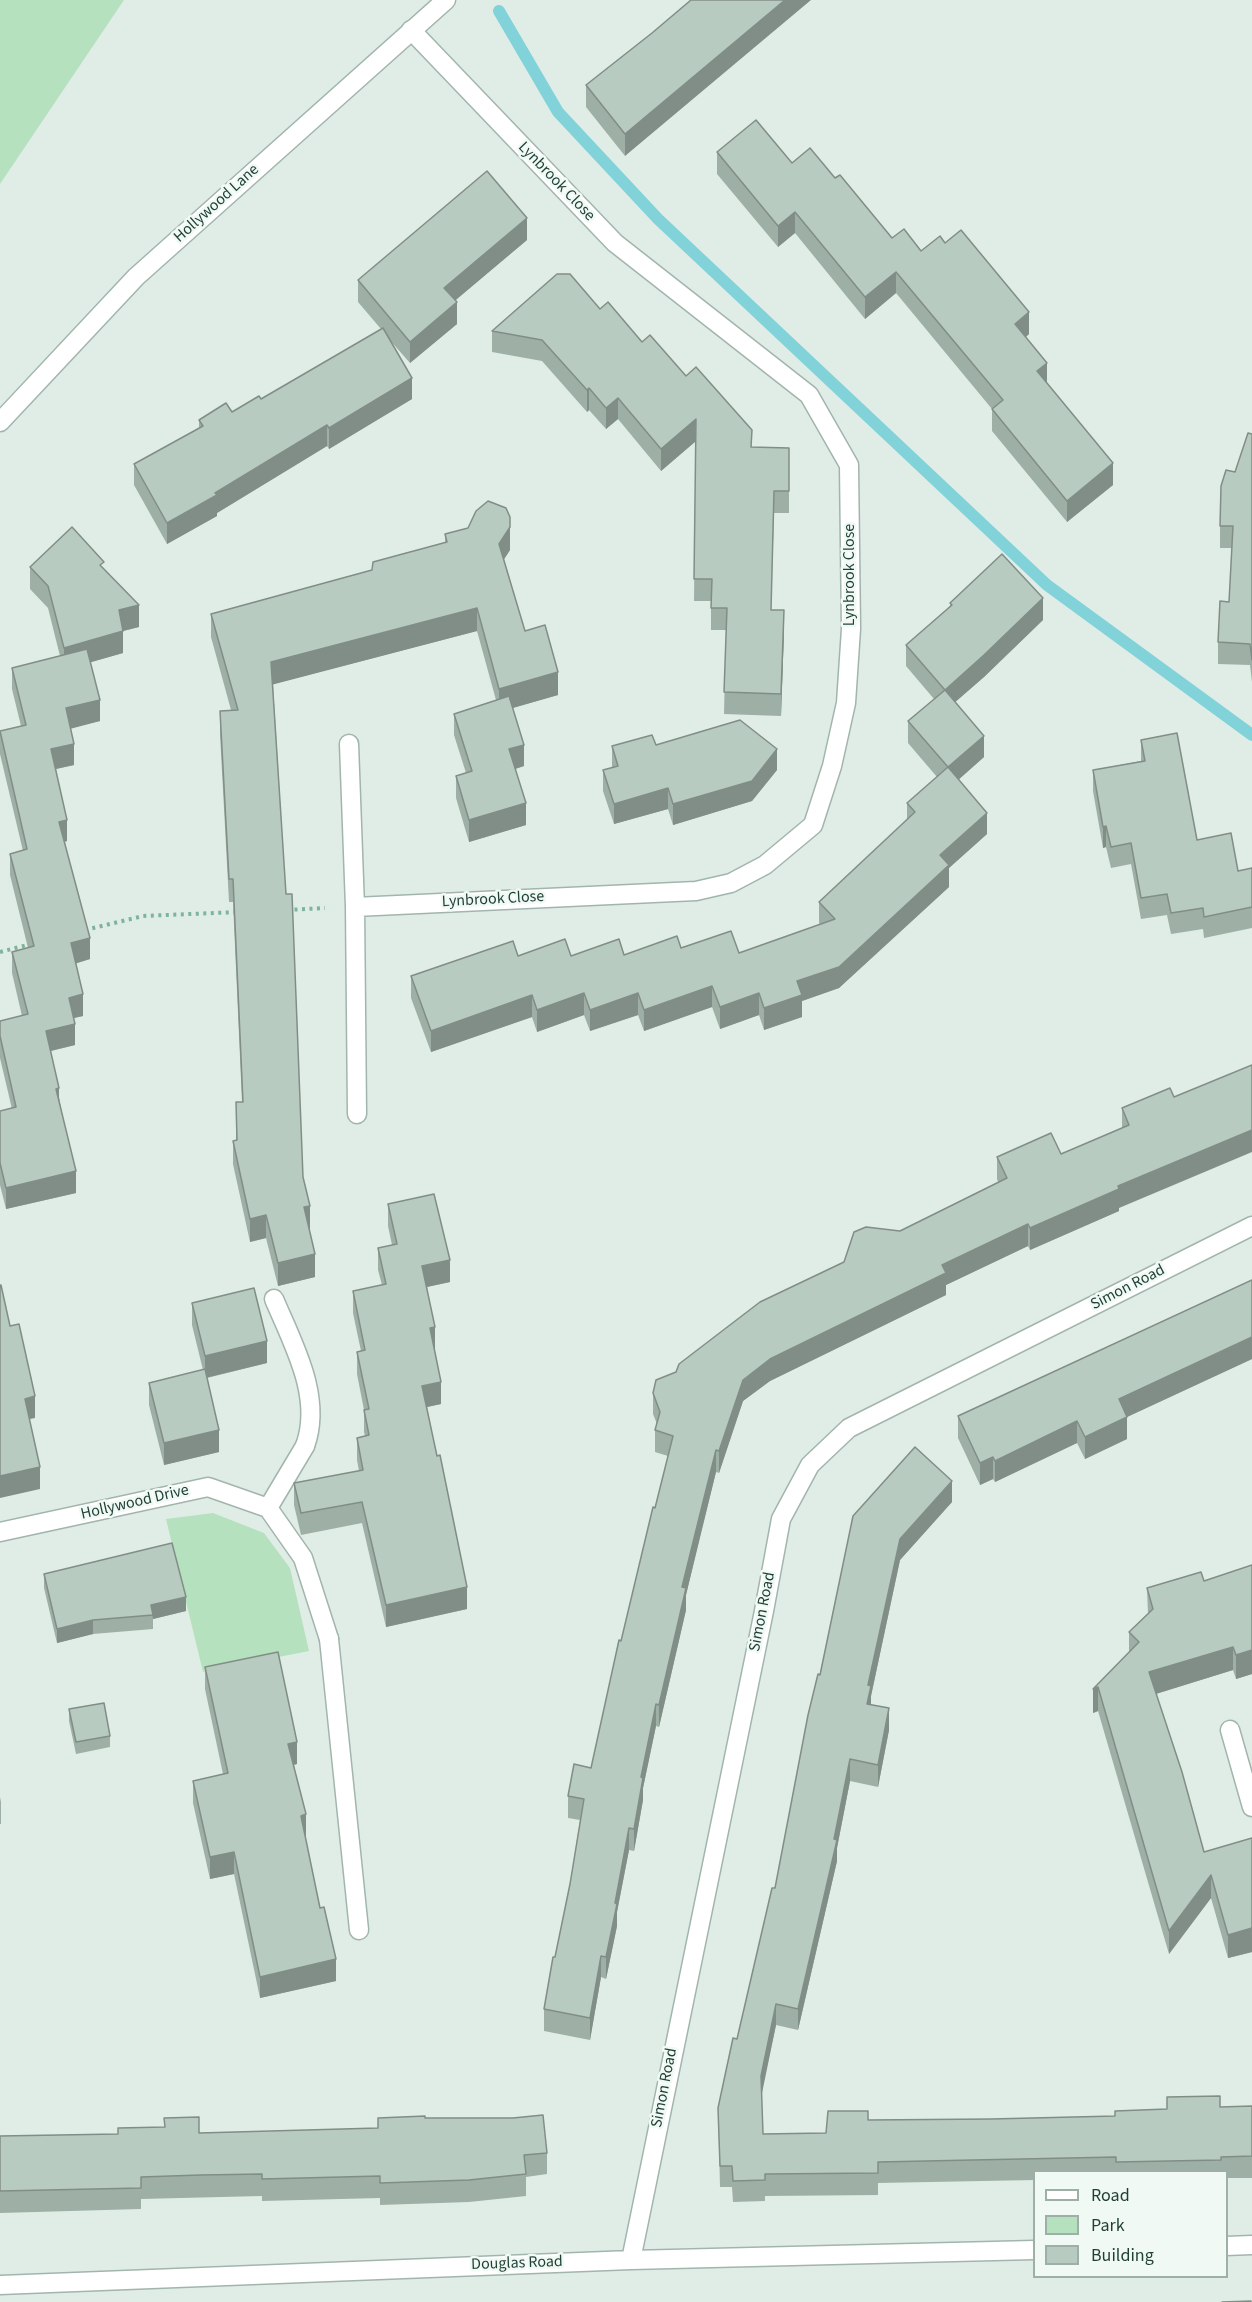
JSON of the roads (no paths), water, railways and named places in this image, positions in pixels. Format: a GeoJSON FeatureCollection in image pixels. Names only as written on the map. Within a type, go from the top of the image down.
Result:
{"type":"FeatureCollection","features":[{"type":"Feature","properties":{"kind":"street","name":"Hollywood Lane"},"geometry":{"type":"LineString","coordinates":[[0,422],[136,277],[446,0]]}},
{"type":"Feature","properties":{"kind":"street","name":"Lynbrook Close"},"geometry":{"type":"LineString","coordinates":[[355,907],[696,891],[731,883],[765,865],[813,825],[832,766],[846,703],[851,629],[849,465],[809,395],[615,243],[411,30]]}},
{"type":"Feature","properties":{"kind":"street"},"geometry":{"type":"LineString","coordinates":[[349,744],[355,907],[357,1114]]}},
{"type":"Feature","properties":{"kind":"street","name":"Simon Road"},"geometry":{"type":"LineString","coordinates":[[631,2260],[781,1519],[810,1465],[849,1428],[1252,1226]]}},
{"type":"Feature","properties":{"kind":"street"},"geometry":{"type":"LineString","coordinates":[[274,1299],[299,1359],[312,1415],[305,1446],[268,1508],[303,1558],[329,1639],[358,1930]]}},
{"type":"Feature","properties":{"kind":"street","name":"Hollywood Drive"},"geometry":{"type":"LineString","coordinates":[[0,1532],[208,1487],[268,1508]]}},
{"type":"Feature","properties":{"kind":"street"},"geometry":{"type":"LineString","coordinates":[[1230,1730],[1250,1788],[1252,1807]]}},
{"type":"Feature","properties":{"kind":"street"},"geometry":{"type":"LineString","coordinates":[[1228,2246],[1252,2245]]}},
{"type":"Feature","properties":{"kind":"street","name":"Douglas Road"},"geometry":{"type":"LineString","coordinates":[[0,2285],[631,2260],[1033,2250]]}},
{"type":"Feature","properties":{"kind":"waterway"},"geometry":{"type":"LineString","coordinates":[[499,11],[558,112],[658,219],[1047,585],[1252,735]]}}]}
